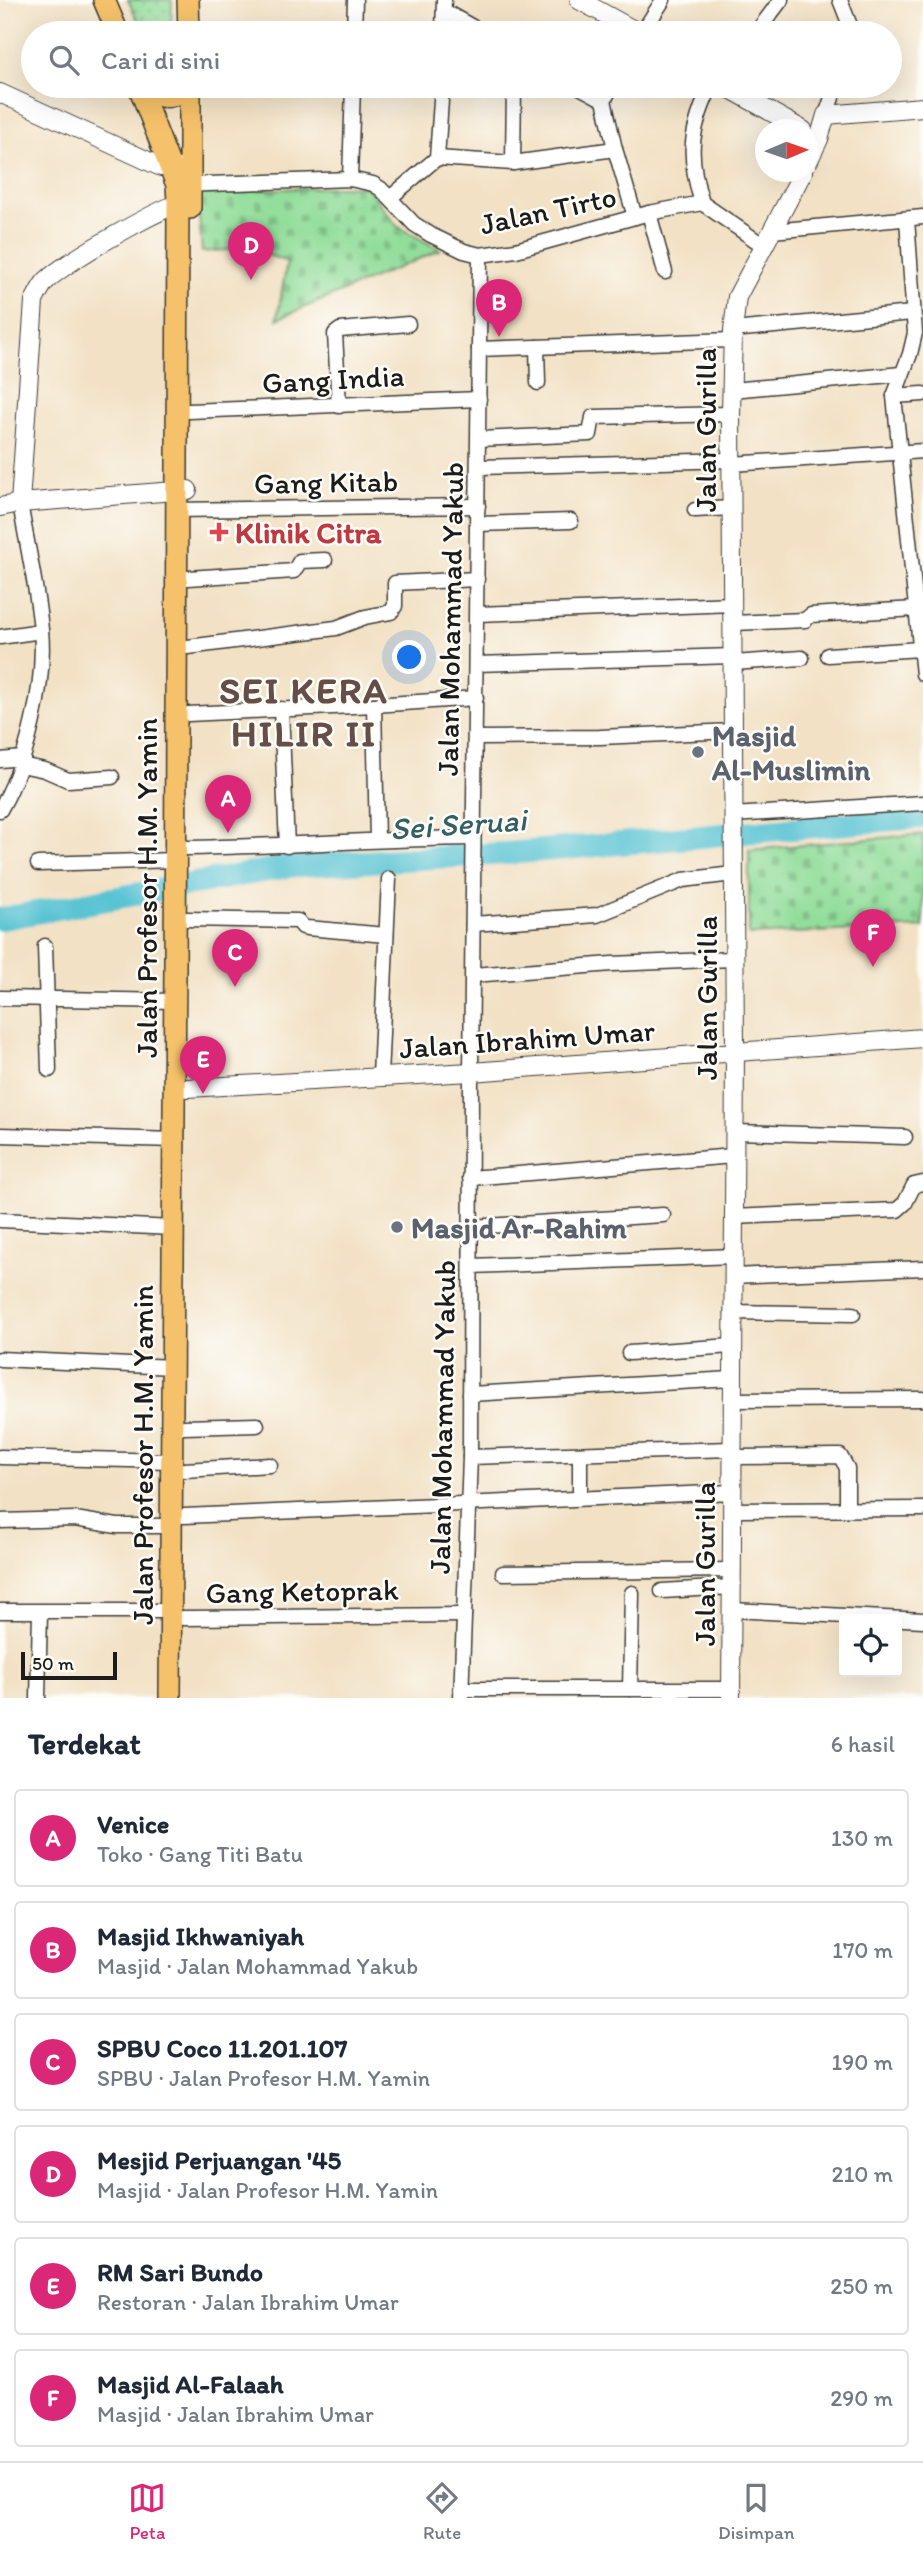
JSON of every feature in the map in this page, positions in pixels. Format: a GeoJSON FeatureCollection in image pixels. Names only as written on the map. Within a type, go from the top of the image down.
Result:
{"type":"FeatureCollection","features":[{"type":"Feature","properties":{"kind":"main road"},"geometry":{"type":"LineString","coordinates":[[104,0],[113,21]]}},
{"type":"Feature","properties":{"kind":"main road"},"geometry":{"type":"LineString","coordinates":[[188,0],[189,21]]}},
{"type":"Feature","properties":{"kind":"main road","name":"Jalan Profesor H.M. Yamin"},"geometry":{"type":"LineString","coordinates":[[144,98],[183,185],[189,411],[182,500],[188,578],[188,714],[182,863]]}},
{"type":"Feature","properties":{"kind":"main road"},"geometry":{"type":"LineString","coordinates":[[183,185],[187,98]]}},
{"type":"Feature","properties":{"kind":"main road","name":"Jalan Profesor H.M. Yamin"},"geometry":{"type":"LineString","coordinates":[[178,1465],[184,1427],[179,1266],[184,908],[183,185]]}},
{"type":"Feature","properties":{"kind":"main road","name":"Jalan Profesor H.M. Yamin"},"geometry":{"type":"LineString","coordinates":[[170,1698],[177,1615],[178,1521],[173,1367],[179,1266],[174,1228],[175,1140],[181,1089],[176,1002],[184,908]]}},
{"type":"Feature","properties":{"kind":"main road","name":"Jalan Profesor H.M. Yamin"},"geometry":{"type":"LineString","coordinates":[[177,1615],[183,1698]]}},
{"type":"Feature","properties":{"kind":"street"},"geometry":{"type":"LineString","coordinates":[[354,21],[355,0]]}},
{"type":"Feature","properties":{"kind":"street"},"geometry":{"type":"LineString","coordinates":[[579,0],[618,21]]}},
{"type":"Feature","properties":{"kind":"street"},"geometry":{"type":"LineString","coordinates":[[648,21],[663,0]]}},
{"type":"Feature","properties":{"kind":"street"},"geometry":{"type":"LineString","coordinates":[[765,21],[781,0]]}},
{"type":"Feature","properties":{"kind":"street"},"geometry":{"type":"LineString","coordinates":[[840,0],[848,21]]}},
{"type":"Feature","properties":{"kind":"street"},"geometry":{"type":"LineString","coordinates":[[444,6],[466,21]]}},
{"type":"Feature","properties":{"kind":"street"},"geometry":{"type":"LineString","coordinates":[[0,93],[161,167],[183,185],[59,271],[44,283],[34,301],[20,503],[41,631],[38,690],[22,762],[0,810]]}},
{"type":"Feature","properties":{"kind":"street"},"geometry":{"type":"LineString","coordinates":[[350,178],[353,98]]}},
{"type":"Feature","properties":{"kind":"street"},"geometry":{"type":"LineString","coordinates":[[437,158],[441,98]]}},
{"type":"Feature","properties":{"kind":"street"},"geometry":{"type":"LineString","coordinates":[[513,163],[514,98]]}},
{"type":"Feature","properties":{"kind":"street"},"geometry":{"type":"LineString","coordinates":[[600,98],[604,100],[615,149],[666,272]]}},
{"type":"Feature","properties":{"kind":"street"},"geometry":{"type":"LineString","coordinates":[[706,98],[696,120],[692,147],[694,171],[702,203],[768,239],[923,217]]}},
{"type":"Feature","properties":{"kind":"street"},"geometry":{"type":"LineString","coordinates":[[746,98],[784,119]]}},
{"type":"Feature","properties":{"kind":"street"},"geometry":{"type":"LineString","coordinates":[[818,128],[832,98]]}},
{"type":"Feature","properties":{"kind":"street"},"geometry":{"type":"LineString","coordinates":[[826,115],[923,107]]}},
{"type":"Feature","properties":{"kind":"street"},"geometry":{"type":"LineString","coordinates":[[391,197],[437,158],[513,163],[615,149]]}},
{"type":"Feature","properties":{"kind":"street","name":"Jalan Tirto"},"geometry":{"type":"LineString","coordinates":[[183,185],[350,178],[373,184],[391,197],[401,212],[423,229],[464,251],[480,255],[516,250],[642,215],[702,203]]}},
{"type":"Feature","properties":{"kind":"street"},"geometry":{"type":"LineString","coordinates":[[768,239],[798,182]]}},
{"type":"Feature","properties":{"kind":"street"},"geometry":{"type":"LineString","coordinates":[[907,219],[914,342],[894,396],[923,674]]}},
{"type":"Feature","properties":{"kind":"street","name":"Jalan Gurilla"},"geometry":{"type":"LineString","coordinates":[[731,1694],[734,1501],[733,1132],[736,1052],[733,959],[733,335],[737,297],[768,239]]}},
{"type":"Feature","properties":{"kind":"street","name":"Jalan Mohammad Yakub"},"geometry":{"type":"LineString","coordinates":[[461,1693],[470,1457],[470,1178],[480,255]]}},
{"type":"Feature","properties":{"kind":"street"},"geometry":{"type":"LineString","coordinates":[[479,349],[733,335],[912,313]]}},
{"type":"Feature","properties":{"kind":"street"},"geometry":{"type":"LineString","coordinates":[[339,406],[335,334],[340,330],[408,324]]}},
{"type":"Feature","properties":{"kind":"street"},"geometry":{"type":"LineString","coordinates":[[537,347],[538,383]]}},
{"type":"Feature","properties":{"kind":"street"},"geometry":{"type":"LineString","coordinates":[[732,390],[901,374]]}},
{"type":"Feature","properties":{"kind":"street"},"geometry":{"type":"LineString","coordinates":[[894,396],[923,394]]}},
{"type":"Feature","properties":{"kind":"street","name":"Gang India"},"geometry":{"type":"LineString","coordinates":[[189,411],[480,399]]}},
{"type":"Feature","properties":{"kind":"street"},"geometry":{"type":"LineString","coordinates":[[479,439],[590,434],[593,417],[731,414]]}},
{"type":"Feature","properties":{"kind":"street"},"geometry":{"type":"LineString","coordinates":[[479,467],[732,462],[923,451]]}},
{"type":"Feature","properties":{"kind":"street"},"geometry":{"type":"LineString","coordinates":[[0,507],[20,503],[182,500]]}},
{"type":"Feature","properties":{"kind":"street","name":"Gang Kitab"},"geometry":{"type":"LineString","coordinates":[[182,500],[478,506]]}},
{"type":"Feature","properties":{"kind":"street"},"geometry":{"type":"LineString","coordinates":[[695,510],[732,508]]}},
{"type":"Feature","properties":{"kind":"street"},"geometry":{"type":"LineString","coordinates":[[478,524],[571,522]]}},
{"type":"Feature","properties":{"kind":"street"},"geometry":{"type":"LineString","coordinates":[[188,578],[294,571],[300,561],[325,560]]}},
{"type":"Feature","properties":{"kind":"street"},"geometry":{"type":"LineString","coordinates":[[188,647],[337,628],[365,617],[391,612],[395,606],[395,583],[477,579]]}},
{"type":"Feature","properties":{"kind":"street"},"geometry":{"type":"LineString","coordinates":[[477,614],[733,604]]}},
{"type":"Feature","properties":{"kind":"street"},"geometry":{"type":"LineString","coordinates":[[733,623],[805,620],[811,615],[916,609]]}},
{"type":"Feature","properties":{"kind":"street"},"geometry":{"type":"LineString","coordinates":[[0,637],[41,631]]}},
{"type":"Feature","properties":{"kind":"street"},"geometry":{"type":"LineString","coordinates":[[828,655],[920,649]]}},
{"type":"Feature","properties":{"kind":"street"},"geometry":{"type":"LineString","coordinates":[[476,664],[802,659]]}},
{"type":"Feature","properties":{"kind":"street"},"geometry":{"type":"LineString","coordinates":[[188,714],[476,698]]}},
{"type":"Feature","properties":{"kind":"street"},"geometry":{"type":"LineString","coordinates":[[374,705],[377,839]]}},
{"type":"Feature","properties":{"kind":"street"},"geometry":{"type":"LineString","coordinates":[[281,709],[287,846]]}},
{"type":"Feature","properties":{"kind":"street"},"geometry":{"type":"LineString","coordinates":[[476,737],[600,737],[733,731]]}},
{"type":"Feature","properties":{"kind":"street"},"geometry":{"type":"LineString","coordinates":[[0,760],[22,762],[68,780],[112,777]]}},
{"type":"Feature","properties":{"kind":"street"},"geometry":{"type":"LineString","coordinates":[[733,819],[923,803]]}},
{"type":"Feature","properties":{"kind":"street"},"geometry":{"type":"LineString","coordinates":[[38,864],[182,863],[287,846],[377,839],[473,843]]}},
{"type":"Feature","properties":{"kind":"street"},"geometry":{"type":"LineString","coordinates":[[473,924],[597,915],[683,880],[733,866]]}},
{"type":"Feature","properties":{"kind":"street"},"geometry":{"type":"LineString","coordinates":[[380,1077],[389,879]]}},
{"type":"Feature","properties":{"kind":"street"},"geometry":{"type":"LineString","coordinates":[[184,908],[298,921],[307,928],[386,935]]}},
{"type":"Feature","properties":{"kind":"street"},"geometry":{"type":"LineString","coordinates":[[45,946],[49,1070]]}},
{"type":"Feature","properties":{"kind":"street"},"geometry":{"type":"LineString","coordinates":[[472,975],[612,964],[733,959]]}},
{"type":"Feature","properties":{"kind":"street"},"geometry":{"type":"LineString","coordinates":[[0,998],[176,1002]]}},
{"type":"Feature","properties":{"kind":"street","name":"Jalan Ibrahim Umar"},"geometry":{"type":"LineString","coordinates":[[181,1089],[471,1072],[923,1038]]}},
{"type":"Feature","properties":{"kind":"street"},"geometry":{"type":"LineString","coordinates":[[733,1132],[905,1137]]}},
{"type":"Feature","properties":{"kind":"street"},"geometry":{"type":"LineString","coordinates":[[0,1135],[175,1140]]}},
{"type":"Feature","properties":{"kind":"street"},"geometry":{"type":"LineString","coordinates":[[470,1178],[733,1156]]}},
{"type":"Feature","properties":{"kind":"street"},"geometry":{"type":"LineString","coordinates":[[733,1217],[897,1210],[905,1203],[914,1185],[923,1183]]}},
{"type":"Feature","properties":{"kind":"street"},"geometry":{"type":"LineString","coordinates":[[471,1227],[663,1215]]}},
{"type":"Feature","properties":{"kind":"street"},"geometry":{"type":"LineString","coordinates":[[0,1220],[174,1228]]}},
{"type":"Feature","properties":{"kind":"street"},"geometry":{"type":"LineString","coordinates":[[471,1266],[734,1256]]}},
{"type":"Feature","properties":{"kind":"street"},"geometry":{"type":"LineString","coordinates":[[733,1276],[923,1268]]}},
{"type":"Feature","properties":{"kind":"street"},"geometry":{"type":"LineString","coordinates":[[732,1312],[853,1314]]}},
{"type":"Feature","properties":{"kind":"street"},"geometry":{"type":"LineString","coordinates":[[629,1353],[732,1346]]}},
{"type":"Feature","properties":{"kind":"street"},"geometry":{"type":"LineString","coordinates":[[0,1359],[173,1367]]}},
{"type":"Feature","properties":{"kind":"street"},"geometry":{"type":"LineString","coordinates":[[470,1394],[732,1379]]}},
{"type":"Feature","properties":{"kind":"street"},"geometry":{"type":"LineString","coordinates":[[733,1400],[923,1399]]}},
{"type":"Feature","properties":{"kind":"street"},"geometry":{"type":"LineString","coordinates":[[184,1427],[257,1425]]}},
{"type":"Feature","properties":{"kind":"street"},"geometry":{"type":"LineString","coordinates":[[470,1457],[732,1453],[841,1456],[847,1468],[848,1509]]}},
{"type":"Feature","properties":{"kind":"street"},"geometry":{"type":"LineString","coordinates":[[580,1454],[580,1498]]}},
{"type":"Feature","properties":{"kind":"street"},"geometry":{"type":"LineString","coordinates":[[0,1457],[178,1465],[270,1465]]}},
{"type":"Feature","properties":{"kind":"street"},"geometry":{"type":"LineString","coordinates":[[0,1521],[75,1519],[117,1526],[469,1502],[580,1498],[734,1501],[848,1509],[923,1509]]}},
{"type":"Feature","properties":{"kind":"street"},"geometry":{"type":"LineString","coordinates":[[503,1573],[732,1578]]}},
{"type":"Feature","properties":{"kind":"street"},"geometry":{"type":"LineString","coordinates":[[662,1591],[732,1578]]}},
{"type":"Feature","properties":{"kind":"street"},"geometry":{"type":"LineString","coordinates":[[630,1689],[632,1593]]}},
{"type":"Feature","properties":{"kind":"street"},"geometry":{"type":"LineString","coordinates":[[732,1610],[923,1620]]}},
{"type":"Feature","properties":{"kind":"street","name":"Gang Ketoprak"},"geometry":{"type":"LineString","coordinates":[[0,1611],[177,1615],[464,1615]]}},
{"type":"Feature","properties":{"kind":"street"},"geometry":{"type":"LineString","coordinates":[[38,1698],[40,1612]]}},
{"type":"Feature","properties":{"kind":"street"},"geometry":{"type":"LineString","coordinates":[[461,1693],[630,1689],[731,1694]]}},
{"type":"Feature","properties":{"kind":"green space"},"geometry":{"type":"Polygon","coordinates":[[[128,0],[172,0],[171,21],[138,21],[128,0]]]}},
{"type":"Feature","properties":{"kind":"green space"},"geometry":{"type":"Polygon","coordinates":[[[366,186],[397,226],[440,250],[277,319],[287,262],[250,248],[202,252],[197,192],[366,186]]]}},
{"type":"Feature","properties":{"kind":"green space"},"geometry":{"type":"Polygon","coordinates":[[[923,834],[923,927],[749,935],[749,850],[923,834]]]}},
{"type":"Feature","properties":{"kind":"waterway","name":"Sei Seruai"},"geometry":{"type":"LineString","coordinates":[[0,919],[291,866],[513,853],[923,817]]}},
{"type":"Feature","properties":{"kind":"place","name":"Mesjid Perjuangan '45"},"geometry":{"type":"Point","coordinates":[251,280]}},
{"type":"Feature","properties":{"kind":"place","name":"Masjid Ikhwaniyah"},"geometry":{"type":"Point","coordinates":[499,337]}},
{"type":"Feature","properties":{"kind":"place","name":"Klinik Citra"},"geometry":{"type":"Point","coordinates":[219,532]}},
{"type":"Feature","properties":{"kind":"place","name":"Masjid Al-Muslimin"},"geometry":{"type":"Point","coordinates":[698,752]}},
{"type":"Feature","properties":{"kind":"place","name":"Venice"},"geometry":{"type":"Point","coordinates":[228,833]}},
{"type":"Feature","properties":{"kind":"place","name":"Masjid Al-Falaah"},"geometry":{"type":"Point","coordinates":[873,967]}},
{"type":"Feature","properties":{"kind":"place","name":"SPBU Coco 11.201.107"},"geometry":{"type":"Point","coordinates":[235,987]}},
{"type":"Feature","properties":{"kind":"place","name":"RM Sari Bundo"},"geometry":{"type":"Point","coordinates":[203,1094]}},
{"type":"Feature","properties":{"kind":"place","name":"Masjid Ar-Rahim"},"geometry":{"type":"Point","coordinates":[397,1227]}},
{"type":"Feature","properties":{"kind":"district","name":"SEI KERA HILIR II"},"geometry":{"type":"Point","coordinates":[304,712]}}]}
